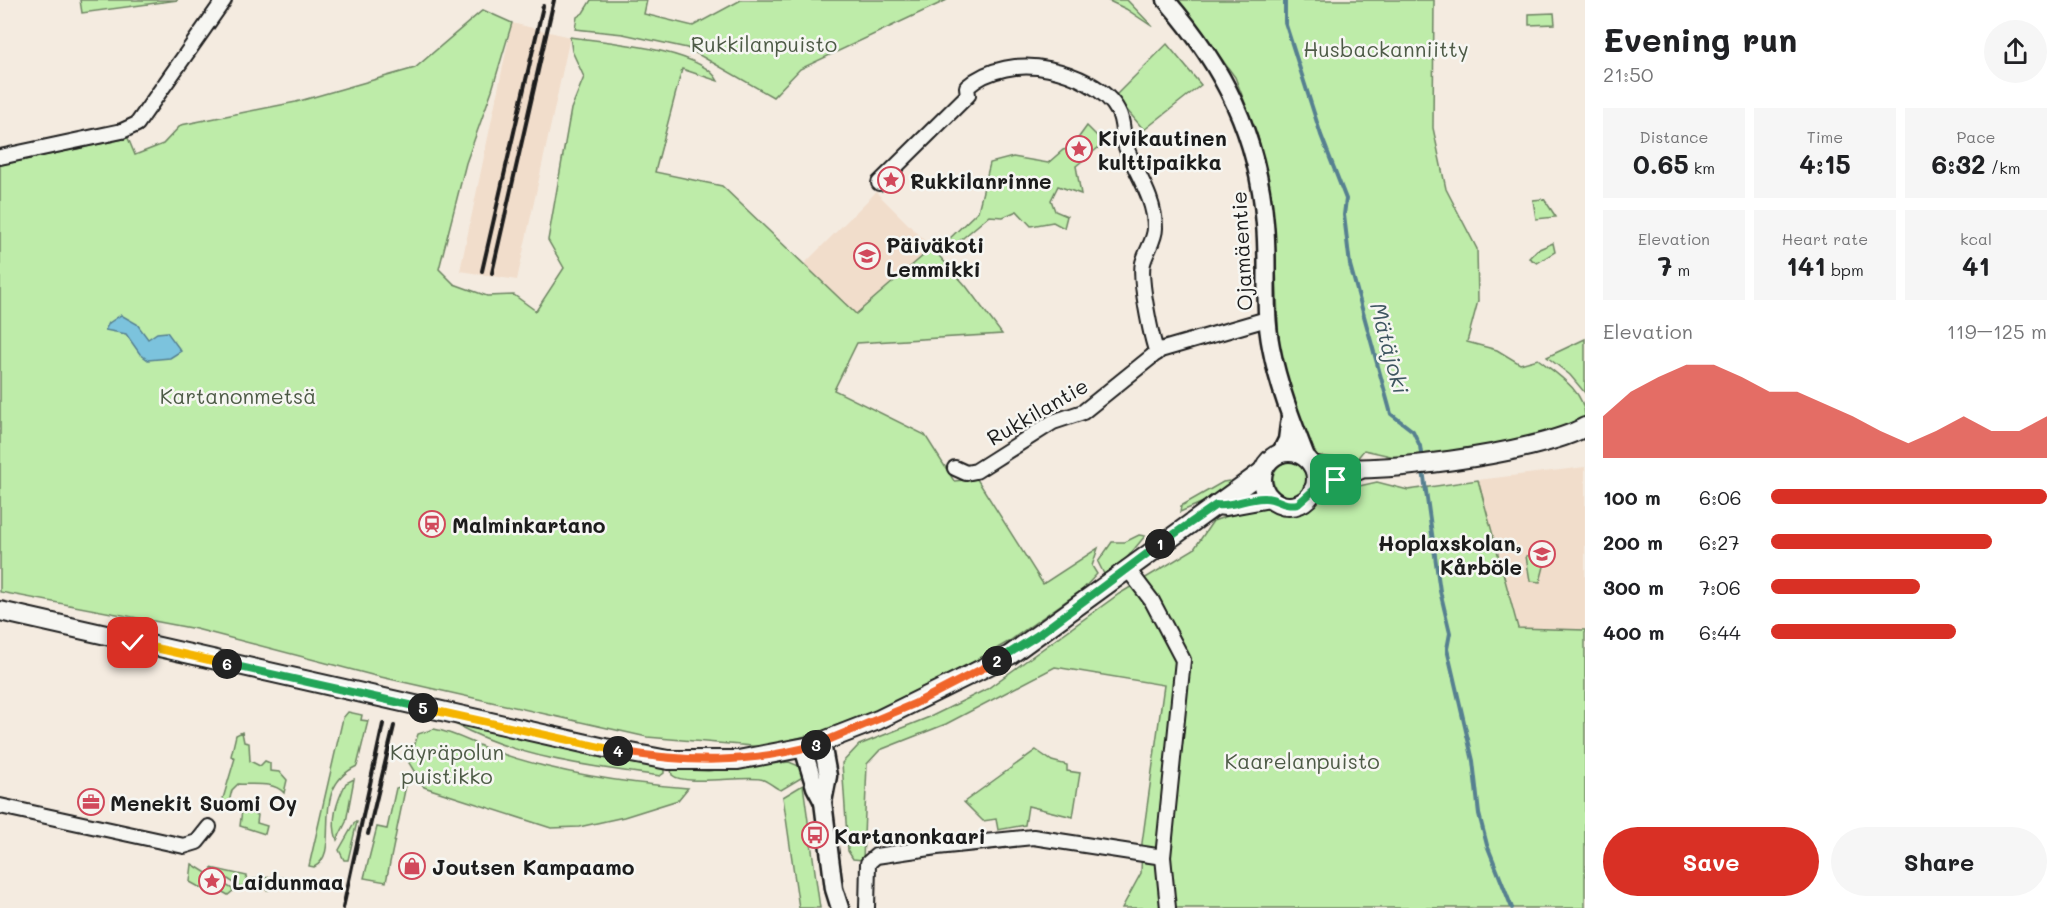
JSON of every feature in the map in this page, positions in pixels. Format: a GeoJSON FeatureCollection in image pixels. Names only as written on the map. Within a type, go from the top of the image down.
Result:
{"type":"FeatureCollection","features":[{"type":"Feature","properties":{"kind":"main road"},"geometry":{"type":"LineString","coordinates":[[0,612],[605,748],[668,760],[738,759],[822,743],[914,704],[1010,655],[1263,471],[1270,460],[1280,454],[1294,453],[1309,462],[1361,469],[1456,459],[1530,447],[1557,440],[1585,427]]}},
{"type":"Feature","properties":{"kind":"main road"},"geometry":{"type":"LineString","coordinates":[[1309,462],[1315,473],[1314,490]]}},
{"type":"Feature","properties":{"kind":"main road"},"geometry":{"type":"LineString","coordinates":[[1263,471],[1262,483],[1270,498],[1283,505],[1298,504],[1314,490],[1361,469]]}},
{"type":"Feature","properties":{"kind":"main road"},"geometry":{"type":"LineString","coordinates":[[1216,505],[1226,506],[1270,498]]}},
{"type":"Feature","properties":{"kind":"street"},"geometry":{"type":"LineString","coordinates":[[0,157],[122,131],[137,124],[224,0]]}},
{"type":"Feature","properties":{"kind":"street","name":"Ojamäentie"},"geometry":{"type":"LineString","coordinates":[[1166,0],[1215,64],[1241,116],[1260,180],[1265,224],[1267,319],[1271,347],[1291,414],[1309,462]]}},
{"type":"Feature","properties":{"kind":"street"},"geometry":{"type":"LineString","coordinates":[[879,183],[968,95],[967,87],[983,76],[1015,67],[1041,67],[1066,73],[1086,83],[1108,99],[1119,112],[1125,146],[1141,177],[1151,206],[1155,231],[1142,265],[1151,335],[1157,353]]}},
{"type":"Feature","properties":{"kind":"street","name":"Rukkilantie"},"geometry":{"type":"LineString","coordinates":[[955,468],[966,472],[976,471],[1053,422],[1083,412],[1157,353],[1267,319]]}},
{"type":"Feature","properties":{"kind":"street","name":"Ojamäentie"},"geometry":{"type":"LineString","coordinates":[[1280,454],[1290,430],[1291,414]]}},
{"type":"Feature","properties":{"kind":"street"},"geometry":{"type":"LineString","coordinates":[[1127,568],[1152,601],[1183,660],[1163,856],[1168,908]]}},
{"type":"Feature","properties":{"kind":"street"},"geometry":{"type":"LineString","coordinates":[[822,743],[828,776],[823,802],[834,888],[840,908]]}},
{"type":"Feature","properties":{"kind":"street"},"geometry":{"type":"LineString","coordinates":[[803,748],[815,787],[823,802]]}},
{"type":"Feature","properties":{"kind":"street"},"geometry":{"type":"LineString","coordinates":[[0,806],[184,846],[197,842],[208,827]]}},
{"type":"Feature","properties":{"kind":"street"},"geometry":{"type":"LineString","coordinates":[[867,908],[868,863],[876,856],[1033,837],[1163,856]]}},
{"type":"Feature","properties":{"kind":"street"},"geometry":{"type":"LineString","coordinates":[[832,908],[834,888]]}},
{"type":"Feature","properties":{"kind":"shaded area"},"geometry":{"type":"Polygon","coordinates":[[[512,23],[570,37],[517,280],[460,271],[512,23]]]}},
{"type":"Feature","properties":{"kind":"shaded area","name":"Päiväkoti Lemmikki"},"geometry":{"type":"Polygon","coordinates":[[[876,192],[932,248],[856,314],[804,264],[876,192]]]}},
{"type":"Feature","properties":{"kind":"shaded area","name":"Hoplaxskolan, Kårböle"},"geometry":{"type":"Polygon","coordinates":[[[1585,467],[1585,630],[1519,628],[1478,480],[1585,467]]]}},
{"type":"Feature","properties":{"kind":"green space"},"geometry":{"type":"Polygon","coordinates":[[[80,0],[178,0],[82,13],[80,0]]]}},
{"type":"Feature","properties":{"kind":"green space","name":"Rukkilanpuisto"},"geometry":{"type":"Polygon","coordinates":[[[591,0],[647,0],[644,14],[693,26],[741,0],[947,0],[800,69],[773,97],[687,48],[623,34],[575,29],[577,17],[583,13],[591,0]]]}},
{"type":"Feature","properties":{"kind":"green space"},"geometry":{"type":"Polygon","coordinates":[[[1107,0],[1127,0],[1153,27],[1126,9],[1107,0]]]}},
{"type":"Feature","properties":{"kind":"green space","name":"Husbackanniitty"},"geometry":{"type":"Polygon","coordinates":[[[1178,0],[1434,0],[1433,128],[1446,189],[1477,249],[1478,301],[1467,342],[1497,350],[1520,364],[1538,359],[1575,391],[1584,408],[1585,417],[1548,433],[1478,448],[1395,457],[1364,450],[1356,460],[1342,461],[1328,460],[1311,451],[1307,445],[1279,347],[1275,241],[1268,184],[1258,137],[1235,77],[1178,0]]]}},
{"type":"Feature","properties":{"kind":"green space","name":"Kartanonmetsä"},"geometry":{"type":"Polygon","coordinates":[[[483,10],[512,23],[492,90],[466,163],[439,269],[454,284],[487,296],[514,295],[536,311],[564,268],[548,240],[571,109],[584,77],[572,51],[570,37],[651,49],[693,61],[708,70],[718,81],[682,69],[655,172],[722,186],[856,314],[932,248],[966,286],[1002,334],[857,343],[834,390],[925,435],[954,481],[977,479],[1043,584],[1098,548],[1092,566],[1097,574],[1083,589],[1008,642],[917,694],[832,729],[764,747],[647,737],[372,675],[196,629],[0,592],[0,165],[128,138],[135,155],[163,144],[181,125],[296,102],[415,68],[483,10]]]}},
{"type":"Feature","properties":{"kind":"green space"},"geometry":{"type":"Polygon","coordinates":[[[1554,13],[1555,24],[1529,25],[1529,14],[1554,13]]]}},
{"type":"Feature","properties":{"kind":"green space"},"geometry":{"type":"Polygon","coordinates":[[[1167,44],[1201,85],[1144,130],[1115,96],[1167,44]]]}},
{"type":"Feature","properties":{"kind":"green space"},"geometry":{"type":"Polygon","coordinates":[[[1087,126],[1104,143],[1076,166],[1081,194],[1058,186],[1051,200],[1055,211],[1067,216],[1064,228],[1053,222],[1031,226],[1017,211],[1003,217],[989,216],[951,248],[946,242],[978,211],[990,163],[1013,157],[1048,163],[1063,150],[1071,148],[1087,126]]]}},
{"type":"Feature","properties":{"kind":"green space"},"geometry":{"type":"Polygon","coordinates":[[[1544,199],[1556,217],[1536,219],[1533,200],[1544,199]]]}},
{"type":"Feature","properties":{"kind":"green space"},"geometry":{"type":"Polygon","coordinates":[[[1553,243],[1555,252],[1537,263],[1529,258],[1537,250],[1553,243]]]}},
{"type":"Feature","properties":{"kind":"green space"},"geometry":{"type":"Polygon","coordinates":[[[1585,339],[1585,393],[1570,375],[1547,357],[1585,339]]]}},
{"type":"Feature","properties":{"kind":"green space"},"geometry":{"type":"Polygon","coordinates":[[[1290,462],[1302,467],[1307,479],[1302,491],[1290,496],[1278,491],[1273,479],[1278,467],[1290,462]]]}},
{"type":"Feature","properties":{"kind":"green space","name":"Kaarelanpuisto"},"geometry":{"type":"Polygon","coordinates":[[[1478,480],[1518,628],[1585,630],[1585,908],[1122,908],[1141,873],[1142,843],[1164,685],[1055,667],[946,724],[880,750],[867,764],[863,860],[853,859],[848,851],[842,763],[859,745],[932,716],[987,689],[1119,594],[1194,549],[1213,521],[1264,504],[1294,511],[1307,507],[1319,495],[1323,498],[1337,491],[1377,482],[1408,490],[1478,480]]]}},
{"type":"Feature","properties":{"kind":"green space"},"geometry":{"type":"Polygon","coordinates":[[[1229,481],[1232,485],[1208,500],[1180,512],[1181,506],[1223,482],[1229,481]]]}},
{"type":"Feature","properties":{"kind":"green space"},"geometry":{"type":"Polygon","coordinates":[[[1139,535],[1145,536],[1126,559],[1104,574],[1098,562],[1112,542],[1125,542],[1139,535]]]}},
{"type":"Feature","properties":{"kind":"green space"},"geometry":{"type":"Polygon","coordinates":[[[1548,551],[1540,582],[1530,581],[1526,556],[1548,551]]]}},
{"type":"Feature","properties":{"kind":"green space"},"geometry":{"type":"Polygon","coordinates":[[[348,712],[362,715],[361,720],[368,721],[357,766],[342,777],[333,790],[329,805],[326,848],[322,859],[314,867],[309,866],[343,718],[348,712]]]}},
{"type":"Feature","properties":{"kind":"green space"},"geometry":{"type":"Polygon","coordinates":[[[455,724],[664,768],[664,773],[660,776],[608,769],[529,753],[479,736],[455,724]]]}},
{"type":"Feature","properties":{"kind":"green space","name":"Käyräpolun puistikko"},"geometry":{"type":"Polygon","coordinates":[[[434,729],[517,759],[565,771],[615,780],[688,788],[678,800],[624,817],[579,827],[551,828],[424,787],[409,763],[418,734],[434,729]]]}},
{"type":"Feature","properties":{"kind":"green space"},"geometry":{"type":"Polygon","coordinates":[[[242,732],[244,742],[249,743],[250,761],[260,766],[265,761],[270,763],[270,771],[280,772],[287,780],[284,793],[269,785],[238,784],[232,790],[228,806],[222,802],[235,758],[231,756],[236,735],[242,732]]]}},
{"type":"Feature","properties":{"kind":"green space"},"geometry":{"type":"Polygon","coordinates":[[[1036,750],[1052,761],[1067,765],[1067,771],[1080,773],[1073,817],[1028,806],[1025,825],[998,830],[996,819],[983,821],[964,802],[1036,750]]]}},
{"type":"Feature","properties":{"kind":"green space"},"geometry":{"type":"Polygon","coordinates":[[[789,762],[799,766],[806,775],[781,790],[760,779],[688,780],[672,775],[671,769],[708,771],[789,762]]]}},
{"type":"Feature","properties":{"kind":"green space"},"geometry":{"type":"Polygon","coordinates":[[[354,779],[346,822],[337,840],[334,818],[337,804],[346,783],[354,779]]]}},
{"type":"Feature","properties":{"kind":"green space"},"geometry":{"type":"Polygon","coordinates":[[[406,785],[386,882],[364,878],[377,827],[387,829],[396,788],[406,785]]]}},
{"type":"Feature","properties":{"kind":"green space"},"geometry":{"type":"Polygon","coordinates":[[[803,785],[820,908],[799,908],[783,797],[803,785]]]}},
{"type":"Feature","properties":{"kind":"green space"},"geometry":{"type":"Polygon","coordinates":[[[242,810],[258,815],[257,823],[267,826],[265,834],[240,826],[242,810]]]}},
{"type":"Feature","properties":{"kind":"green space"},"geometry":{"type":"Polygon","coordinates":[[[357,822],[348,860],[344,860],[339,850],[357,822]]]}},
{"type":"Feature","properties":{"kind":"green space"},"geometry":{"type":"Polygon","coordinates":[[[192,864],[234,890],[228,895],[212,886],[208,892],[190,882],[192,864]]]}},
{"type":"Feature","properties":{"kind":"green space"},"geometry":{"type":"Polygon","coordinates":[[[211,868],[247,876],[245,885],[240,887],[211,868]]]}},
{"type":"Feature","properties":{"kind":"green space"},"geometry":{"type":"Polygon","coordinates":[[[289,878],[290,886],[268,890],[255,887],[254,879],[289,878]]]}},
{"type":"Feature","properties":{"kind":"water"},"geometry":{"type":"Polygon","coordinates":[[[121,315],[137,324],[148,339],[157,333],[167,332],[181,351],[170,358],[148,360],[140,354],[126,334],[105,330],[109,323],[121,315]]]}},
{"type":"Feature","properties":{"kind":"waterway","name":"Mätäjoki"},"geometry":{"type":"LineString","coordinates":[[1285,0],[1285,22],[1321,135],[1346,199],[1344,215],[1350,265],[1391,414],[1413,431],[1420,446],[1422,460]]}},
{"type":"Feature","properties":{"kind":"waterway","name":"Mätäjoki"},"geometry":{"type":"LineString","coordinates":[[1423,470],[1440,591],[1450,633],[1447,649],[1473,761],[1479,814],[1487,845],[1512,908]]}},
{"type":"Feature","properties":{"kind":"railway"},"geometry":{"type":"LineString","coordinates":[[492,273],[554,0]]}},
{"type":"Feature","properties":{"kind":"railway"},"geometry":{"type":"LineString","coordinates":[[482,271],[543,6]]}},
{"type":"Feature","properties":{"kind":"railway"},"geometry":{"type":"LineString","coordinates":[[343,908],[383,724]]}},
{"type":"Feature","properties":{"kind":"railway"},"geometry":{"type":"LineString","coordinates":[[368,834],[394,726]]}},
{"type":"Feature","properties":{"kind":"place","name":"Kivikautinen kulttipaikka"},"geometry":{"type":"Point","coordinates":[1079,149]}},
{"type":"Feature","properties":{"kind":"place","name":"Rukkilanrinne"},"geometry":{"type":"Point","coordinates":[891,180]}},
{"type":"Feature","properties":{"kind":"place","name":"Päiväkoti Lemmikki"},"geometry":{"type":"Point","coordinates":[867,256]}},
{"type":"Feature","properties":{"kind":"place","name":"Malminkartano"},"geometry":{"type":"Point","coordinates":[432,524]}},
{"type":"Feature","properties":{"kind":"place","name":"Hoplaxskolan, Kårböle"},"geometry":{"type":"Point","coordinates":[1542,554]}},
{"type":"Feature","properties":{"kind":"place","name":"Menekit Suomi Oy"},"geometry":{"type":"Point","coordinates":[91,802]}},
{"type":"Feature","properties":{"kind":"place","name":"Kartanonkaari"},"geometry":{"type":"Point","coordinates":[815,835]}},
{"type":"Feature","properties":{"kind":"place","name":"Joutsen Kampaamo"},"geometry":{"type":"Point","coordinates":[412,866]}},
{"type":"Feature","properties":{"kind":"place","name":"Laidunmaa"},"geometry":{"type":"Point","coordinates":[212,881]}},
{"type":"Feature","properties":{"kind":"route"},"geometry":{"type":"LineString","coordinates":[[133,643],[605,748],[668,760],[738,759],[786,752],[822,743],[914,704],[1010,655],[1216,505],[1226,506],[1246,500],[1270,498],[1276,503],[1290,506],[1304,501],[1314,490],[1336,480]]}}]}
